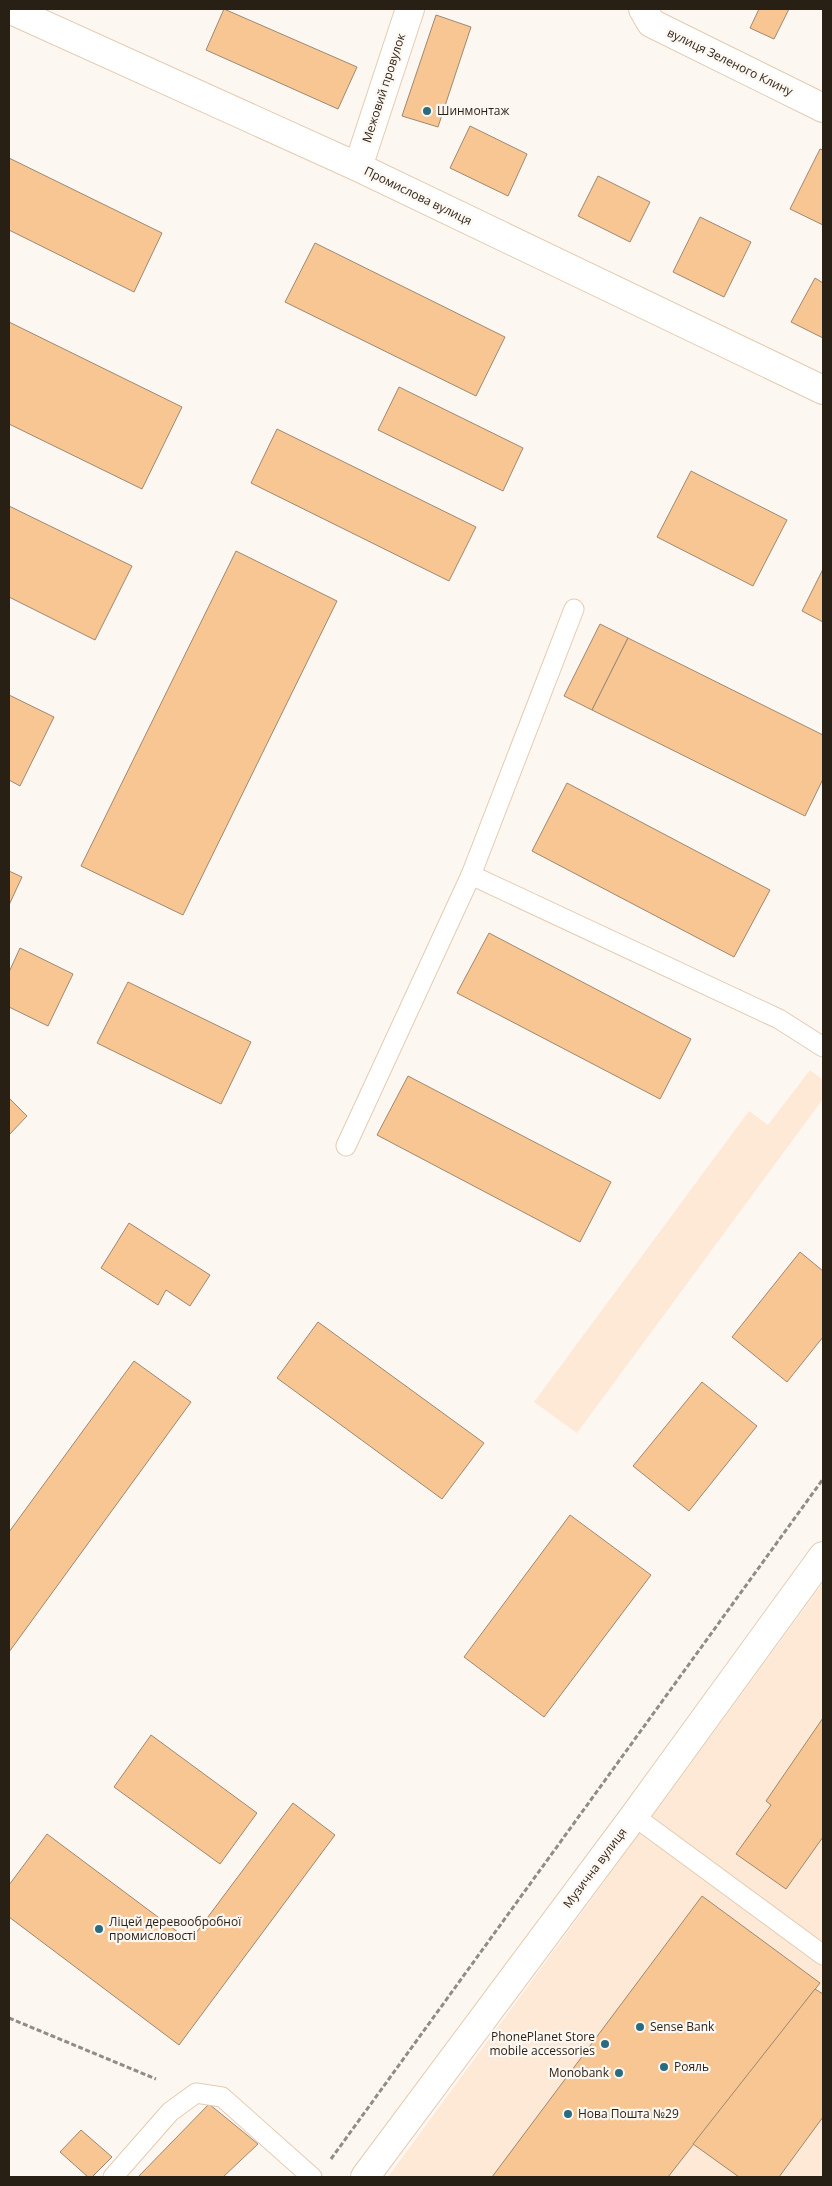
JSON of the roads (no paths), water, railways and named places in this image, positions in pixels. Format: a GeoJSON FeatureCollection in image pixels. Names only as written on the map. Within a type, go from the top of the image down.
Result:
{"type":"FeatureCollection","features":[{"type":"Feature","properties":{"kind":"street","name":"Промислова вулиця"},"geometry":{"type":"LineString","coordinates":[[9,9],[358,167],[823,390]]}},
{"type":"Feature","properties":{"kind":"street","name":"Межовий провулок"},"geometry":{"type":"LineString","coordinates":[[358,167],[410,9]]}},
{"type":"Feature","properties":{"kind":"street","name":"вулиця Зеленого Клину"},"geometry":{"type":"LineString","coordinates":[[644,9],[651,23],[823,108]]}},
{"type":"Feature","properties":{"kind":"street","name":"Музична вулиця"},"geometry":{"type":"LineString","coordinates":[[364,2177],[634,1816],[823,1556]]}},
{"type":"Feature","properties":{"kind":"lane"},"geometry":{"type":"LineString","coordinates":[[346,1146],[471,875],[574,609]]}},
{"type":"Feature","properties":{"kind":"lane"},"geometry":{"type":"LineString","coordinates":[[471,875],[779,1019],[823,1047]]}},
{"type":"Feature","properties":{"kind":"lane"},"geometry":{"type":"LineString","coordinates":[[634,1816],[823,1955]]}},
{"type":"Feature","properties":{"kind":"lane"},"geometry":{"type":"LineString","coordinates":[[114,2177],[170,2112],[196,2093],[222,2097],[312,2177]]}},
{"type":"Feature","properties":{"kind":"place","name":"Шинмонтаж"},"geometry":{"type":"Point","coordinates":[427,111]}},
{"type":"Feature","properties":{"kind":"place","name":"Ліцей деревообробної промисловості"},"geometry":{"type":"Point","coordinates":[99,1929]}},
{"type":"Feature","properties":{"kind":"place","name":"Sense Bank"},"geometry":{"type":"Point","coordinates":[640,2027]}},
{"type":"Feature","properties":{"kind":"place","name":"PhonePlanet Store mobile accessories"},"geometry":{"type":"Point","coordinates":[605,2044]}},
{"type":"Feature","properties":{"kind":"place","name":"Рояль"},"geometry":{"type":"Point","coordinates":[664,2067]}},
{"type":"Feature","properties":{"kind":"place","name":"Monobank"},"geometry":{"type":"Point","coordinates":[619,2073]}},
{"type":"Feature","properties":{"kind":"place","name":"Нова Пошта №29"},"geometry":{"type":"Point","coordinates":[568,2114]}}]}
